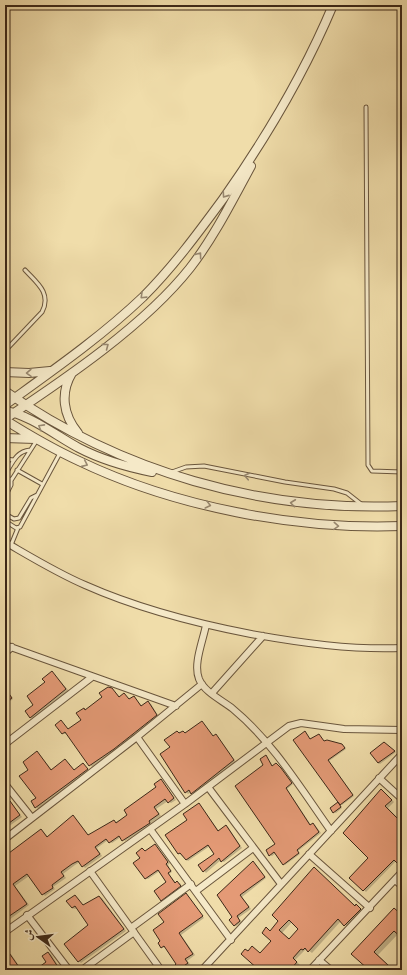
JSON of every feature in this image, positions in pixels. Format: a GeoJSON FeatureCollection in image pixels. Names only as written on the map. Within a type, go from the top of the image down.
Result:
{"type":"FeatureCollection","features":[{"type":"Feature","properties":{"kind":"street"},"geometry":{"type":"LineString","coordinates":[[5,404],[53,370],[128,310],[164,274],[210,216],[270,128],[303,70],[333,5]]}},
{"type":"Feature","properties":{"kind":"street"},"geometry":{"type":"LineString","coordinates":[[270,128],[257,156],[216,229],[189,268],[168,292],[134,323],[75,370],[5,420],[60,452],[98,470],[136,484],[236,511],[319,524],[362,527],[402,526]]}},
{"type":"Feature","properties":{"kind":"street"},"geometry":{"type":"LineString","coordinates":[[6,372],[29,373],[53,370]]}},
{"type":"Feature","properties":{"kind":"street"},"geometry":{"type":"LineString","coordinates":[[75,370],[66,388],[65,404],[70,422],[82,438]]}},
{"type":"Feature","properties":{"kind":"street"},"geometry":{"type":"LineString","coordinates":[[5,391],[14,398],[82,438],[169,474],[219,489],[273,500],[322,505],[363,507],[402,506]]}},
{"type":"Feature","properties":{"kind":"street"},"geometry":{"type":"LineString","coordinates":[[5,404],[26,405]]}},
{"type":"Feature","properties":{"kind":"street"},"geometry":{"type":"LineString","coordinates":[[5,411],[14,413],[79,448],[108,461],[138,469],[169,474]]}},
{"type":"Feature","properties":{"kind":"street"},"geometry":{"type":"LineString","coordinates":[[5,438],[38,440]]}},
{"type":"Feature","properties":{"kind":"street"},"geometry":{"type":"LineString","coordinates":[[8,544],[59,573],[109,596],[162,614],[206,625],[264,636],[331,646],[402,648]]}},
{"type":"Feature","properties":{"kind":"street"},"geometry":{"type":"LineString","coordinates":[[206,625],[198,667],[198,676],[202,684],[241,716],[268,743],[331,830]]}},
{"type":"Feature","properties":{"kind":"street"},"geometry":{"type":"LineString","coordinates":[[212,693],[264,636]]}},
{"type":"Feature","properties":{"kind":"street"},"geometry":{"type":"LineString","coordinates":[[5,645],[176,706]]}},
{"type":"Feature","properties":{"kind":"street"},"geometry":{"type":"LineString","coordinates":[[5,653],[12,648]]}},
{"type":"Feature","properties":{"kind":"street"},"geometry":{"type":"LineString","coordinates":[[5,744],[92,677]]}},
{"type":"Feature","properties":{"kind":"street"},"geometry":{"type":"LineString","coordinates":[[5,839],[137,737],[202,684]]}},
{"type":"Feature","properties":{"kind":"street"},"geometry":{"type":"LineString","coordinates":[[5,932],[295,724],[344,730],[402,730]]}},
{"type":"Feature","properties":{"kind":"street"},"geometry":{"type":"LineString","coordinates":[[137,737],[185,804]]}},
{"type":"Feature","properties":{"kind":"street"},"geometry":{"type":"LineString","coordinates":[[202,970],[402,754]]}},
{"type":"Feature","properties":{"kind":"street"},"geometry":{"type":"LineString","coordinates":[[379,778],[402,799]]}},
{"type":"Feature","properties":{"kind":"street"},"geometry":{"type":"LineString","coordinates":[[5,784],[32,818]]}},
{"type":"Feature","properties":{"kind":"street"},"geometry":{"type":"LineString","coordinates":[[208,787],[281,884]]}},
{"type":"Feature","properties":{"kind":"street"},"geometry":{"type":"LineString","coordinates":[[150,829],[231,940]]}},
{"type":"Feature","properties":{"kind":"street"},"geometry":{"type":"LineString","coordinates":[[196,891],[253,848]]}},
{"type":"Feature","properties":{"kind":"street"},"geometry":{"type":"LineString","coordinates":[[309,854],[370,908]]}},
{"type":"Feature","properties":{"kind":"street"},"geometry":{"type":"LineString","coordinates":[[90,871],[161,970]]}},
{"type":"Feature","properties":{"kind":"street"},"geometry":{"type":"LineString","coordinates":[[310,970],[370,908],[402,872]]}},
{"type":"Feature","properties":{"kind":"street"},"geometry":{"type":"LineString","coordinates":[[395,880],[402,886]]}},
{"type":"Feature","properties":{"kind":"street"},"geometry":{"type":"LineString","coordinates":[[82,970],[191,884]]}},
{"type":"Feature","properties":{"kind":"street"},"geometry":{"type":"LineString","coordinates":[[27,915],[69,970]]}},
{"type":"Feature","properties":{"kind":"street"},"geometry":{"type":"LineString","coordinates":[[319,960],[331,970]]}},
{"type":"Feature","properties":{"kind":"lane"},"geometry":{"type":"LineString","coordinates":[[366,107],[368,465],[372,471],[402,472]]}},
{"type":"Feature","properties":{"kind":"lane"},"geometry":{"type":"LineString","coordinates":[[5,351],[42,312],[45,304],[45,296],[42,288],[24,270]]}},
{"type":"Feature","properties":{"kind":"lane"},"geometry":{"type":"LineString","coordinates":[[5,490],[38,440]]}},
{"type":"Feature","properties":{"kind":"lane"},"geometry":{"type":"LineString","coordinates":[[5,475],[21,451],[30,450]]}},
{"type":"Feature","properties":{"kind":"lane"},"geometry":{"type":"LineString","coordinates":[[8,544],[60,452]]}},
{"type":"Feature","properties":{"kind":"lane"},"geometry":{"type":"LineString","coordinates":[[6,460],[14,460]]}},
{"type":"Feature","properties":{"kind":"lane"},"geometry":{"type":"LineString","coordinates":[[169,474],[186,467],[204,466],[260,478],[341,490],[353,497],[363,507]]}},
{"type":"Feature","properties":{"kind":"lane"},"geometry":{"type":"LineString","coordinates":[[17,470],[42,484]]}},
{"type":"Feature","properties":{"kind":"lane"},"geometry":{"type":"LineString","coordinates":[[5,496],[11,485],[11,479]]}},
{"type":"Feature","properties":{"kind":"lane"},"geometry":{"type":"LineString","coordinates":[[5,514],[14,519],[19,518],[31,498],[37,495]]}},
{"type":"Feature","properties":{"kind":"lane"},"geometry":{"type":"LineString","coordinates":[[5,521],[18,528]]}},
{"type":"Feature","properties":{"kind":"building"},"geometry":{"type":"Polygon","coordinates":[[[52,671],[66,689],[30,718],[25,711],[33,705],[27,696],[45,682],[42,679],[52,671]]]}},
{"type":"Feature","properties":{"kind":"building"},"geometry":{"type":"Polygon","coordinates":[[[108,687],[112,688],[119,697],[124,693],[129,699],[134,696],[141,706],[148,701],[157,715],[114,749],[89,766],[65,732],[62,734],[55,725],[61,720],[68,729],[81,720],[76,713],[84,708],[85,710],[102,697],[99,693],[108,687]]]}},
{"type":"Feature","properties":{"kind":"building"},"geometry":{"type":"Polygon","coordinates":[[[5,688],[12,698],[5,703],[5,688]]]}},
{"type":"Feature","properties":{"kind":"building"},"geometry":{"type":"Polygon","coordinates":[[[202,721],[213,736],[216,734],[234,760],[191,794],[189,790],[185,793],[160,754],[170,747],[164,740],[177,731],[179,733],[183,731],[185,733],[202,721]]]}},
{"type":"Feature","properties":{"kind":"building"},"geometry":{"type":"Polygon","coordinates":[[[305,731],[310,739],[319,734],[324,741],[327,740],[342,744],[345,748],[328,760],[353,795],[340,805],[293,740],[305,731]]]}},
{"type":"Feature","properties":{"kind":"building"},"geometry":{"type":"Polygon","coordinates":[[[384,742],[395,751],[378,763],[370,753],[384,742]]]}},
{"type":"Feature","properties":{"kind":"building"},"geometry":{"type":"Polygon","coordinates":[[[37,751],[51,770],[65,759],[74,770],[83,763],[88,769],[35,808],[31,801],[36,798],[19,776],[28,770],[23,762],[37,751]]]}},
{"type":"Feature","properties":{"kind":"building"},"geometry":{"type":"Polygon","coordinates":[[[266,755],[272,766],[276,763],[292,783],[286,788],[310,825],[313,823],[319,832],[297,850],[299,853],[283,865],[274,852],[269,856],[266,850],[275,844],[235,786],[263,765],[260,759],[266,755]]]}},
{"type":"Feature","properties":{"kind":"building"},"geometry":{"type":"Polygon","coordinates":[[[161,779],[174,798],[168,803],[165,799],[154,807],[159,814],[149,821],[150,823],[122,841],[119,836],[109,843],[106,839],[95,847],[100,854],[82,867],[78,861],[72,864],[61,872],[64,876],[52,885],[53,888],[42,895],[27,874],[13,884],[27,904],[5,919],[5,856],[41,829],[47,837],[73,815],[88,835],[114,820],[116,823],[127,815],[124,810],[156,787],[154,784],[161,779]]]}},
{"type":"Feature","properties":{"kind":"building"},"geometry":{"type":"Polygon","coordinates":[[[381,789],[392,800],[385,806],[397,818],[402,813],[402,868],[394,860],[363,891],[349,878],[368,858],[343,833],[381,789]]]}},
{"type":"Feature","properties":{"kind":"building"},"geometry":{"type":"Polygon","coordinates":[[[10,801],[20,815],[5,826],[5,804],[10,801]]]}},
{"type":"Feature","properties":{"kind":"building"},"geometry":{"type":"Polygon","coordinates":[[[338,802],[341,807],[333,813],[330,808],[338,802]]]}},
{"type":"Feature","properties":{"kind":"building"},"geometry":{"type":"Polygon","coordinates":[[[199,803],[218,831],[226,825],[240,846],[221,862],[219,858],[203,872],[198,865],[214,854],[208,845],[186,860],[180,853],[178,854],[165,835],[187,820],[183,814],[199,803]]]}},
{"type":"Feature","properties":{"kind":"building"},"geometry":{"type":"Polygon","coordinates":[[[155,844],[168,862],[166,864],[171,871],[168,873],[175,883],[177,881],[181,886],[161,901],[154,891],[166,882],[158,870],[145,879],[133,863],[140,858],[136,853],[142,848],[145,851],[155,844]]]}},
{"type":"Feature","properties":{"kind":"building"},"geometry":{"type":"Polygon","coordinates":[[[253,861],[265,877],[240,895],[249,907],[237,916],[240,921],[234,926],[229,920],[232,917],[217,895],[253,861]]]}},
{"type":"Feature","properties":{"kind":"building"},"geometry":{"type":"Polygon","coordinates":[[[314,867],[355,906],[356,904],[361,909],[344,926],[338,919],[308,952],[305,948],[303,950],[301,949],[293,958],[297,962],[290,970],[259,970],[241,954],[245,949],[248,951],[252,946],[260,953],[271,941],[262,933],[266,927],[270,931],[278,921],[272,915],[314,867]],[[289,920],[279,930],[289,939],[298,929],[289,920]]]}},
{"type":"Feature","properties":{"kind":"building"},"geometry":{"type":"Polygon","coordinates":[[[186,893],[203,916],[179,933],[193,954],[185,959],[188,963],[178,970],[175,965],[176,964],[164,946],[161,948],[158,943],[160,941],[153,930],[164,922],[158,914],[186,893]]]}},
{"type":"Feature","properties":{"kind":"building"},"geometry":{"type":"Polygon","coordinates":[[[75,895],[83,905],[99,896],[124,929],[78,962],[64,944],[88,925],[75,906],[72,908],[66,901],[75,895]]]}},
{"type":"Feature","properties":{"kind":"building"},"geometry":{"type":"Polygon","coordinates":[[[394,908],[402,915],[402,938],[394,931],[374,952],[389,966],[386,970],[369,970],[351,954],[394,908]]]}},
{"type":"Feature","properties":{"kind":"building"},"geometry":{"type":"Polygon","coordinates":[[[5,947],[21,970],[5,970],[5,947]]]}},
{"type":"Feature","properties":{"kind":"building"},"geometry":{"type":"Polygon","coordinates":[[[48,952],[60,970],[35,970],[46,962],[42,956],[48,952]]]}}]}
